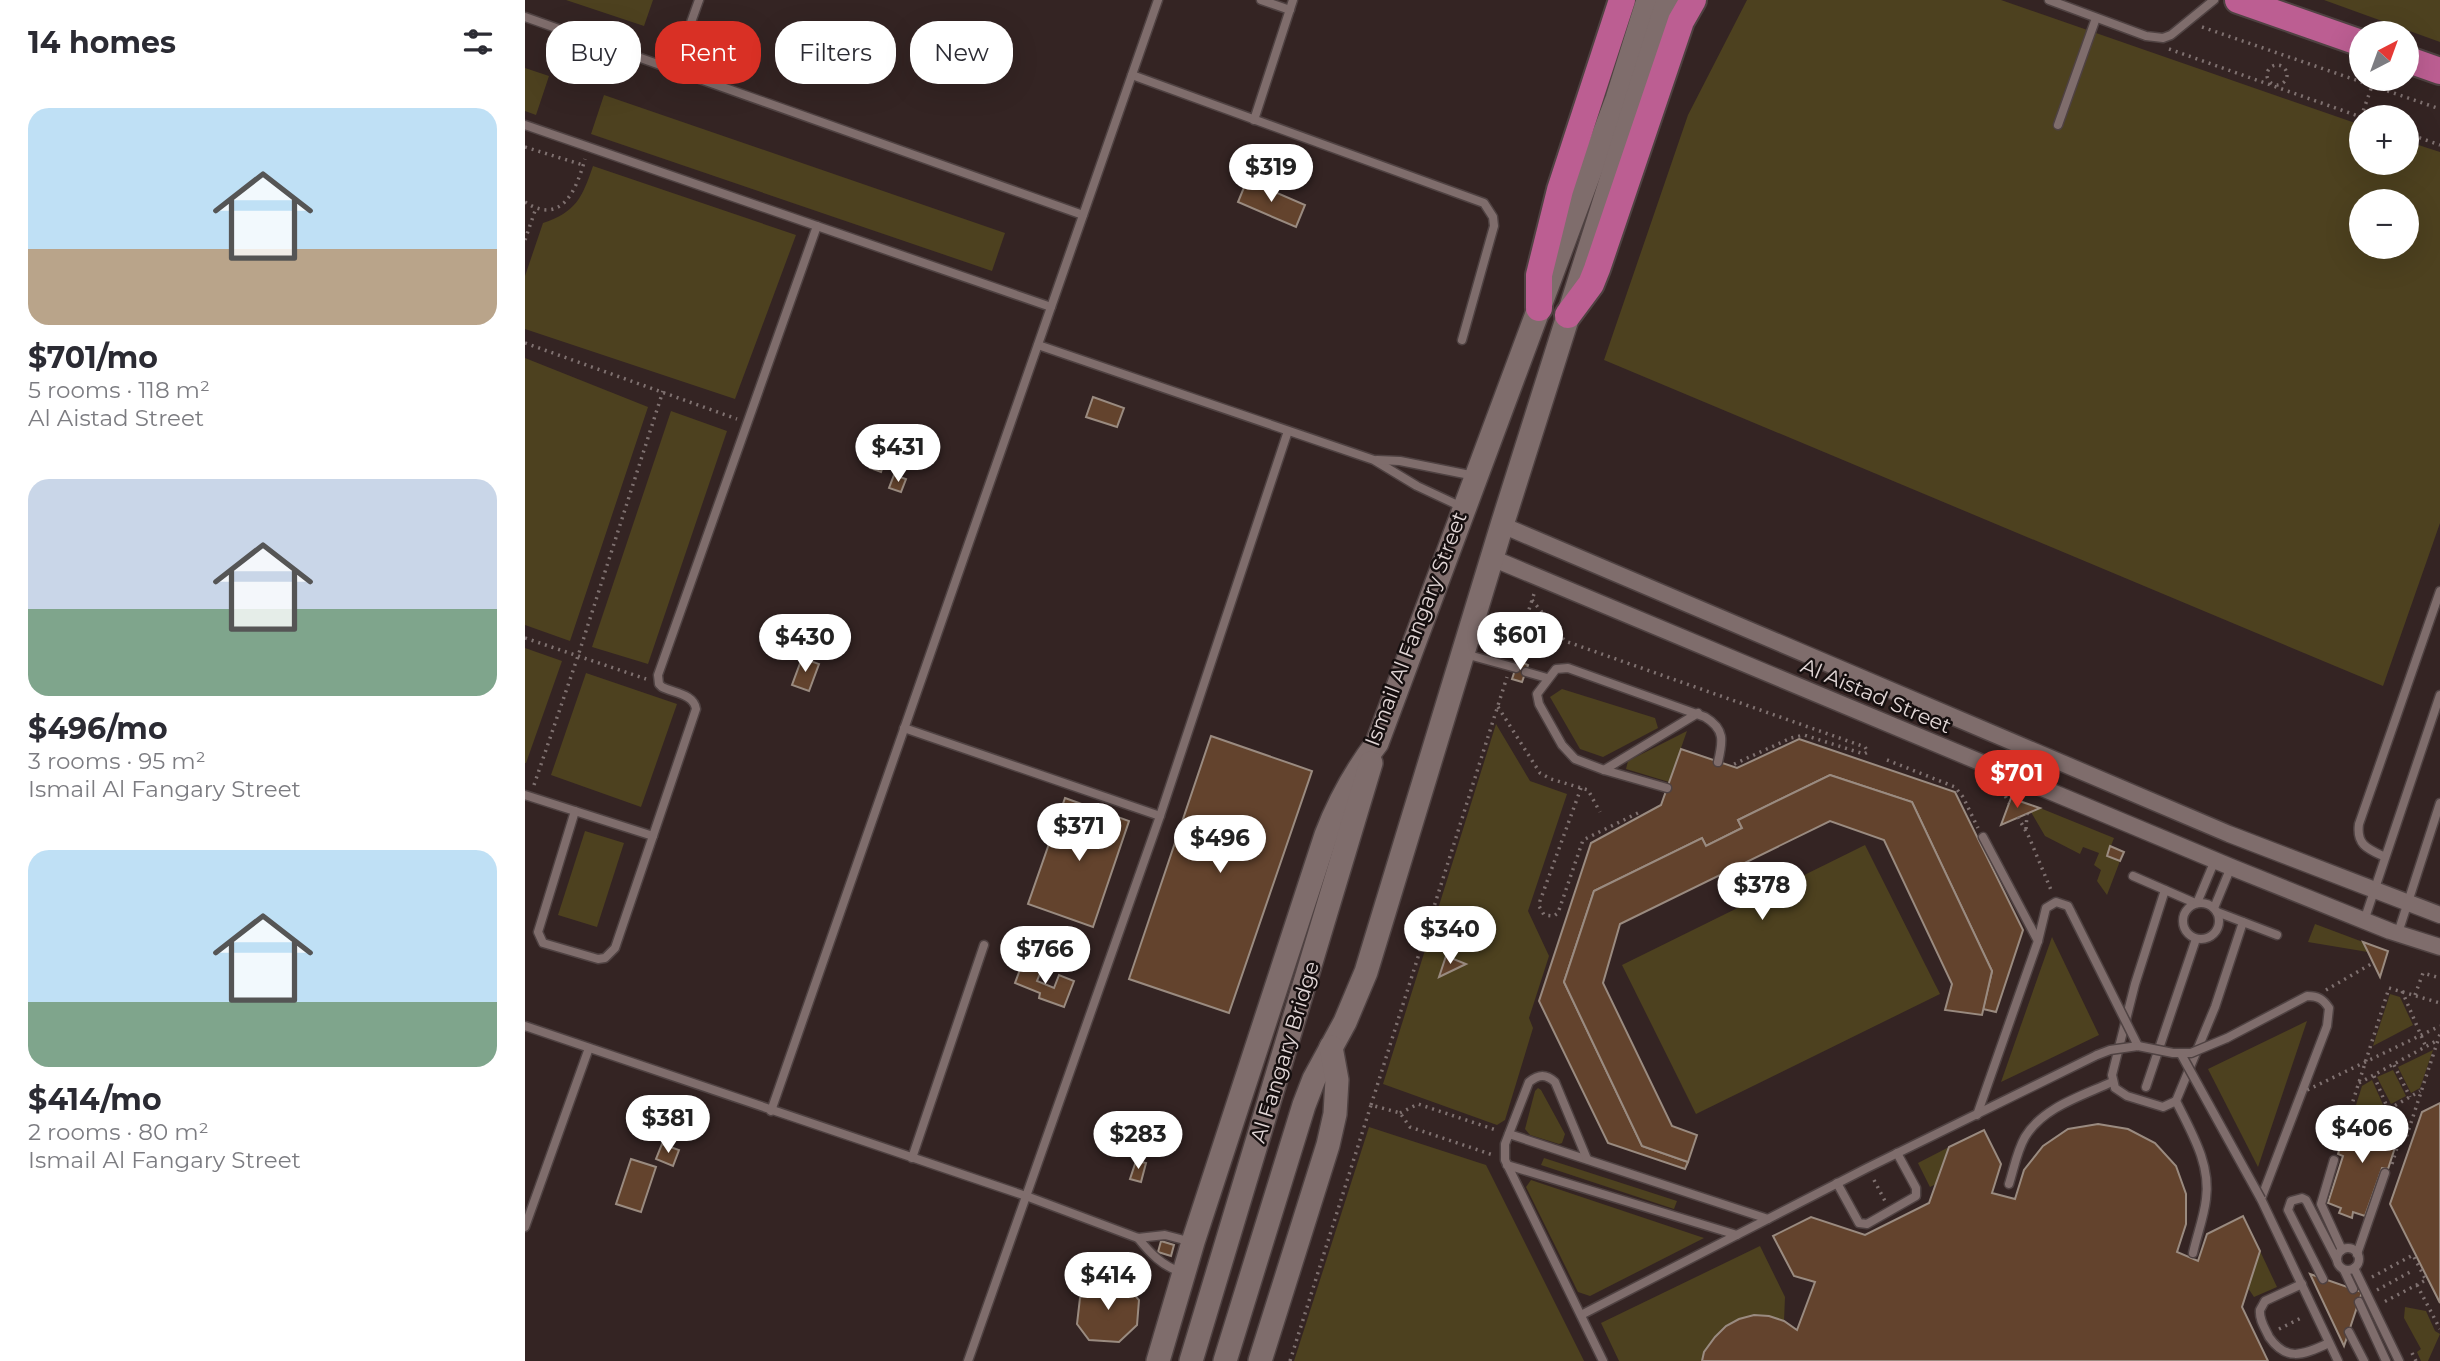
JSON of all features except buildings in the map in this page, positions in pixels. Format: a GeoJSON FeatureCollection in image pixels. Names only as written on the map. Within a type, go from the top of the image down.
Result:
{"type":"FeatureCollection","features":[{"type":"Feature","properties":{"kind":"highway"},"geometry":{"type":"LineString","coordinates":[[1539,308],[1539,275],[1560,190],[1622,0]]}},
{"type":"Feature","properties":{"kind":"highway"},"geometry":{"type":"LineString","coordinates":[[2238,0],[2349,39]]}},
{"type":"Feature","properties":{"kind":"highway"},"geometry":{"type":"LineString","coordinates":[[1567,315],[1591,284],[1597,269],[1682,5]]}},
{"type":"Feature","properties":{"kind":"highway"},"geometry":{"type":"LineString","coordinates":[[2419,64],[2440,71]]}},
{"type":"Feature","properties":{"kind":"main road"},"geometry":{"type":"LineString","coordinates":[[1626,102],[1648,0]]}},
{"type":"Feature","properties":{"kind":"main road"},"geometry":{"type":"LineString","coordinates":[[1626,102],[1682,5]]}},
{"type":"Feature","properties":{"kind":"main road","name":"Ismail Al Fangary Street"},"geometry":{"type":"LineString","coordinates":[[1158,1361],[1193,1242],[1338,801],[1356,770],[1377,743],[1539,308],[1626,102]]}},
{"type":"Feature","properties":{"kind":"main road","name":"Ismail Al Fangary Street"},"geometry":{"type":"LineString","coordinates":[[1331,1046],[1345,1022],[1366,972],[1567,315],[1626,102]]}},
{"type":"Feature","properties":{"kind":"main road","name":"Al Fangary Bridge"},"geometry":{"type":"LineString","coordinates":[[1191,1361],[1377,743]]}},
{"type":"Feature","properties":{"kind":"main road"},"geometry":{"type":"LineString","coordinates":[[1260,1361],[1328,1145],[1335,1114],[1337,1080],[1331,1046]]}},
{"type":"Feature","properties":{"kind":"main road","name":"Al Fangary Bridge"},"geometry":{"type":"LineString","coordinates":[[1225,1361],[1304,1105],[1331,1046]]}},
{"type":"Feature","properties":{"kind":"street","name":"Al Aistad Street"},"geometry":{"type":"LineString","coordinates":[[1502,525],[2229,834],[2440,915]]}},
{"type":"Feature","properties":{"kind":"street","name":"Al Aistad Street"},"geometry":{"type":"LineString","coordinates":[[1492,558],[2231,867],[2440,947]]}},
{"type":"Feature","properties":{"kind":"lane"},"geometry":{"type":"LineString","coordinates":[[691,21],[698,0]]}},
{"type":"Feature","properties":{"kind":"lane"},"geometry":{"type":"LineString","coordinates":[[771,1111],[1158,0]]}},
{"type":"Feature","properties":{"kind":"lane"},"geometry":{"type":"LineString","coordinates":[[1261,0],[1290,10]]}},
{"type":"Feature","properties":{"kind":"lane"},"geometry":{"type":"LineString","coordinates":[[1254,120],[1293,0]]}},
{"type":"Feature","properties":{"kind":"lane"},"geometry":{"type":"LineString","coordinates":[[2049,0],[2153,38],[2171,36],[2214,0]]}},
{"type":"Feature","properties":{"kind":"lane"},"geometry":{"type":"LineString","coordinates":[[525,18],[655,63]]}},
{"type":"Feature","properties":{"kind":"lane"},"geometry":{"type":"LineString","coordinates":[[2058,125],[2096,18]]}},
{"type":"Feature","properties":{"kind":"lane"},"geometry":{"type":"LineString","coordinates":[[1132,75],[1484,203],[1489,209],[1494,226],[1462,340]]}},
{"type":"Feature","properties":{"kind":"lane"},"geometry":{"type":"LineString","coordinates":[[713,84],[1083,215]]}},
{"type":"Feature","properties":{"kind":"lane"},"geometry":{"type":"LineString","coordinates":[[525,125],[1051,307]]}},
{"type":"Feature","properties":{"kind":"lane"},"geometry":{"type":"LineString","coordinates":[[575,811],[538,932],[543,943],[598,959],[611,954],[696,709],[691,698],[666,690],[659,684],[658,675],[817,226]]}},
{"type":"Feature","properties":{"kind":"lane"},"geometry":{"type":"LineString","coordinates":[[1038,345],[1374,460],[1417,486],[1463,508]]}},
{"type":"Feature","properties":{"kind":"lane"},"geometry":{"type":"LineString","coordinates":[[968,1361],[1160,816],[1288,431]]}},
{"type":"Feature","properties":{"kind":"lane"},"geometry":{"type":"LineString","coordinates":[[1374,460],[1400,461],[1475,476]]}},
{"type":"Feature","properties":{"kind":"lane"},"geometry":{"type":"LineString","coordinates":[[2385,857],[2364,848],[2358,834],[2358,824],[2440,591]]}},
{"type":"Feature","properties":{"kind":"lane"},"geometry":{"type":"LineString","coordinates":[[1465,654],[1513,668]]}},
{"type":"Feature","properties":{"kind":"lane"},"geometry":{"type":"LineString","coordinates":[[1667,788],[1604,770],[1575,758],[1562,746],[1537,699],[1538,690],[1547,678],[1556,669],[1568,668],[1698,713],[1713,722],[1721,733],[1723,741],[1718,762]]}},
{"type":"Feature","properties":{"kind":"lane"},"geometry":{"type":"LineString","coordinates":[[1526,672],[1547,678]]}},
{"type":"Feature","properties":{"kind":"lane"},"geometry":{"type":"LineString","coordinates":[[2364,920],[2440,695]]}},
{"type":"Feature","properties":{"kind":"lane"},"geometry":{"type":"LineString","coordinates":[[1604,770],[1698,713]]}},
{"type":"Feature","properties":{"kind":"lane"},"geometry":{"type":"LineString","coordinates":[[905,728],[1160,816]]}},
{"type":"Feature","properties":{"kind":"lane"},"geometry":{"type":"LineString","coordinates":[[527,796],[653,836]]}},
{"type":"Feature","properties":{"kind":"lane"},"geometry":{"type":"LineString","coordinates":[[2398,933],[2440,803]]}},
{"type":"Feature","properties":{"kind":"lane"},"geometry":{"type":"LineString","coordinates":[[1983,837],[2038,941]]}},
{"type":"Feature","properties":{"kind":"lane"},"geometry":{"type":"LineString","coordinates":[[2215,860],[2196,903],[2189,906],[2182,918],[2185,931],[2196,939],[2203,940],[2216,933],[2220,919],[2216,910],[2231,867]]}},
{"type":"Feature","properties":{"kind":"lane"},"geometry":{"type":"LineString","coordinates":[[2133,876],[2277,935]]}},
{"type":"Feature","properties":{"kind":"lane"},"geometry":{"type":"LineString","coordinates":[[2165,890],[2135,984],[2112,1075],[2112,1082],[2120,1093],[2156,1107],[2171,1105],[2176,1101],[2215,1007],[2243,922]]}},
{"type":"Feature","properties":{"kind":"lane"},"geometry":{"type":"LineString","coordinates":[[1977,1115],[2038,941],[2043,914],[2050,904],[2063,903],[2071,912],[2138,1046]]}},
{"type":"Feature","properties":{"kind":"lane"},"geometry":{"type":"LineString","coordinates":[[2146,1087],[2196,939]]}},
{"type":"Feature","properties":{"kind":"lane"},"geometry":{"type":"LineString","coordinates":[[912,1158],[984,945]]}},
{"type":"Feature","properties":{"kind":"lane"},"geometry":{"type":"LineString","coordinates":[[1581,1315],[1837,1183],[2097,1055],[2138,1046],[2181,1054],[2200,1050],[2297,1000],[2315,996],[2323,1000],[2329,1008],[2330,1016],[2261,1199]]}},
{"type":"Feature","properties":{"kind":"lane"},"geometry":{"type":"LineString","coordinates":[[525,1026],[1026,1196],[1138,1238],[1165,1235],[1193,1242]]}},
{"type":"Feature","properties":{"kind":"lane"},"geometry":{"type":"LineString","coordinates":[[525,1227],[589,1048]]}},
{"type":"Feature","properties":{"kind":"lane"},"geometry":{"type":"LineString","coordinates":[[2181,1054],[2261,1199],[2338,1361]]}},
{"type":"Feature","properties":{"kind":"lane"},"geometry":{"type":"LineString","coordinates":[[1587,1159],[1555,1082],[1550,1077],[1535,1077],[1529,1082],[1509,1134],[1504,1151],[1507,1165],[1602,1361]]}},
{"type":"Feature","properties":{"kind":"lane"},"geometry":{"type":"LineString","coordinates":[[2009,1184],[2020,1148],[2040,1119],[2112,1082]]}},
{"type":"Feature","properties":{"kind":"lane"},"geometry":{"type":"LineString","coordinates":[[2176,1101],[2199,1148],[2206,1173],[2206,1199],[2193,1253]]}},
{"type":"Feature","properties":{"kind":"lane"},"geometry":{"type":"LineString","coordinates":[[1509,1134],[1768,1219]]}},
{"type":"Feature","properties":{"kind":"lane"},"geometry":{"type":"LineString","coordinates":[[1837,1183],[1859,1223],[1864,1225],[1891,1212],[1915,1199],[1917,1192],[1897,1153]]}},
{"type":"Feature","properties":{"kind":"lane"},"geometry":{"type":"LineString","coordinates":[[2334,1160],[2321,1204],[2342,1250]]}},
{"type":"Feature","properties":{"kind":"lane"},"geometry":{"type":"LineString","coordinates":[[1507,1165],[1737,1235]]}},
{"type":"Feature","properties":{"kind":"lane"},"geometry":{"type":"LineString","coordinates":[[2349,1269],[2358,1262],[2357,1254],[2385,1173]]}},
{"type":"Feature","properties":{"kind":"lane"},"geometry":{"type":"LineString","coordinates":[[2323,1279],[2288,1210],[2291,1201],[2302,1198],[2307,1202],[2340,1267],[2349,1269],[2367,1295],[2399,1361]]}},
{"type":"Feature","properties":{"kind":"lane"},"geometry":{"type":"LineString","coordinates":[[1138,1238],[1150,1253],[1170,1268],[1184,1272]]}},
{"type":"Feature","properties":{"kind":"lane"},"geometry":{"type":"LineString","coordinates":[[2342,1250],[2350,1249],[2357,1254]]}},
{"type":"Feature","properties":{"kind":"lane"},"geometry":{"type":"LineString","coordinates":[[2337,1260],[2342,1250]]}},
{"type":"Feature","properties":{"kind":"lane"},"geometry":{"type":"LineString","coordinates":[[2349,1269],[2353,1289]]}},
{"type":"Feature","properties":{"kind":"lane"},"geometry":{"type":"LineString","coordinates":[[2302,1284],[2270,1298],[2262,1305],[2259,1315],[2268,1335],[2276,1350],[2290,1358],[2329,1343]]}},
{"type":"Feature","properties":{"kind":"lane"},"geometry":{"type":"LineString","coordinates":[[2359,1302],[2386,1361]]}},
{"type":"Feature","properties":{"kind":"lane"},"geometry":{"type":"LineString","coordinates":[[2349,1332],[2364,1361]]}},
{"type":"Feature","properties":{"kind":"path"},"geometry":{"type":"LineString","coordinates":[[2187,21],[2349,78]]}},
{"type":"Feature","properties":{"kind":"path"},"geometry":{"type":"LineString","coordinates":[[2153,38],[2181,55],[2349,113]]}},
{"type":"Feature","properties":{"kind":"path"},"geometry":{"type":"LineString","coordinates":[[2280,66],[2284,55]]}},
{"type":"Feature","properties":{"kind":"path"},"geometry":{"type":"LineString","coordinates":[[2280,66],[2285,69],[2286,79],[2273,86],[2269,82],[2267,72],[2270,67],[2280,66]]}},
{"type":"Feature","properties":{"kind":"path"},"geometry":{"type":"LineString","coordinates":[[2387,91],[2440,109]]}},
{"type":"Feature","properties":{"kind":"path"},"geometry":{"type":"LineString","coordinates":[[2419,138],[2440,145]]}},
{"type":"Feature","properties":{"kind":"path"},"geometry":{"type":"LineString","coordinates":[[525,202],[536,208],[556,208],[565,203],[572,195],[589,146]]}},
{"type":"Feature","properties":{"kind":"path"},"geometry":{"type":"LineString","coordinates":[[525,148],[583,165]]}},
{"type":"Feature","properties":{"kind":"path"},"geometry":{"type":"LineString","coordinates":[[525,240],[536,208]]}},
{"type":"Feature","properties":{"kind":"path"},"geometry":{"type":"LineString","coordinates":[[525,343],[748,423]]}},
{"type":"Feature","properties":{"kind":"path"},"geometry":{"type":"LineString","coordinates":[[527,796],[578,656],[663,391]]}},
{"type":"Feature","properties":{"kind":"path"},"geometry":{"type":"LineString","coordinates":[[1290,1361],[1498,707],[1513,668],[1539,578]]}},
{"type":"Feature","properties":{"kind":"path"},"geometry":{"type":"LineString","coordinates":[[1532,600],[1565,640],[1865,747],[1868,752],[1864,754],[1804,735],[1791,738],[1730,766]]}},
{"type":"Feature","properties":{"kind":"path"},"geometry":{"type":"LineString","coordinates":[[525,638],[659,684]]}},
{"type":"Feature","properties":{"kind":"path"},"geometry":{"type":"LineString","coordinates":[[1498,707],[1539,773],[1591,793],[1600,812]]}},
{"type":"Feature","properties":{"kind":"path"},"geometry":{"type":"LineString","coordinates":[[1887,760],[1955,788],[1983,837]]}},
{"type":"Feature","properties":{"kind":"path"},"geometry":{"type":"LineString","coordinates":[[1581,788],[1540,901],[1539,906],[1544,915],[1554,916],[1558,913],[1583,840],[1638,813]]}},
{"type":"Feature","properties":{"kind":"path"},"geometry":{"type":"LineString","coordinates":[[2026,830],[2027,814]]}},
{"type":"Feature","properties":{"kind":"path"},"geometry":{"type":"LineString","coordinates":[[2018,817],[2050,888]]}},
{"type":"Feature","properties":{"kind":"path"},"geometry":{"type":"LineString","coordinates":[[2321,992],[2373,963]]}},
{"type":"Feature","properties":{"kind":"path"},"geometry":{"type":"LineString","coordinates":[[2415,995],[2423,973],[2440,978]]}},
{"type":"Feature","properties":{"kind":"path"},"geometry":{"type":"LineString","coordinates":[[2334,1160],[2389,988],[2440,1003]]}},
{"type":"Feature","properties":{"kind":"path"},"geometry":{"type":"LineString","coordinates":[[2402,992],[2426,1047]]}},
{"type":"Feature","properties":{"kind":"path"},"geometry":{"type":"LineString","coordinates":[[2301,1093],[2440,1026]]}},
{"type":"Feature","properties":{"kind":"path"},"geometry":{"type":"LineString","coordinates":[[2385,1173],[2390,1170],[2400,1138],[2406,1138],[2440,1034]]}},
{"type":"Feature","properties":{"kind":"path"},"geometry":{"type":"LineString","coordinates":[[2357,1084],[2438,1040]]}},
{"type":"Feature","properties":{"kind":"path"},"geometry":{"type":"LineString","coordinates":[[2393,1065],[2410,1097]]}},
{"type":"Feature","properties":{"kind":"path"},"geometry":{"type":"LineString","coordinates":[[2374,1076],[2393,1121]]}},
{"type":"Feature","properties":{"kind":"path"},"geometry":{"type":"LineString","coordinates":[[2389,1109],[2421,1090]]}},
{"type":"Feature","properties":{"kind":"path"},"geometry":{"type":"LineString","coordinates":[[1400,1113],[1418,1104],[1496,1130]]}},
{"type":"Feature","properties":{"kind":"path"},"geometry":{"type":"LineString","coordinates":[[1371,1105],[1400,1113],[1410,1127],[1488,1153]]}},
{"type":"Feature","properties":{"kind":"path"},"geometry":{"type":"LineString","coordinates":[[2350,1107],[2410,1126]]}},
{"type":"Feature","properties":{"kind":"path"},"geometry":{"type":"LineString","coordinates":[[1867,1168],[1891,1212]]}},
{"type":"Feature","properties":{"kind":"path"},"geometry":{"type":"LineString","coordinates":[[2386,1270],[2413,1255],[2426,1280],[2400,1294]]}},
{"type":"Feature","properties":{"kind":"path"},"geometry":{"type":"LineString","coordinates":[[2367,1295],[2412,1271]]}},
{"type":"Feature","properties":{"kind":"path"},"geometry":{"type":"LineString","coordinates":[[2417,1285],[2440,1329]]}},
{"type":"Feature","properties":{"kind":"path"},"geometry":{"type":"LineString","coordinates":[[2268,1335],[2314,1311]]}},
{"type":"Feature","properties":{"kind":"shaded area"},"geometry":{"type":"Polygon","coordinates":[[[566,0],[653,0],[644,26],[641,21],[629,21],[566,0]]]}},
{"type":"Feature","properties":{"kind":"shaded area"},"geometry":{"type":"Polygon","coordinates":[[[1747,0],[2001,0],[2349,121],[2349,175],[2419,175],[2419,145],[2440,152],[2440,523],[2383,686],[1604,360],[1688,115],[1747,0]]]}},
{"type":"Feature","properties":{"kind":"shaded area"},"geometry":{"type":"Polygon","coordinates":[[[2324,0],[2440,0],[2440,42],[2419,34],[2419,21],[2382,21],[2324,0]]]}},
{"type":"Feature","properties":{"kind":"shaded area"},"geometry":{"type":"Polygon","coordinates":[[[525,68],[546,75],[546,84],[536,115],[525,111],[525,68]]]}},
{"type":"Feature","properties":{"kind":"shaded area"},"geometry":{"type":"Polygon","coordinates":[[[604,95],[1005,233],[992,271],[591,134],[604,95]]]}},
{"type":"Feature","properties":{"kind":"shaded area"},"geometry":{"type":"Polygon","coordinates":[[[593,166],[796,235],[735,399],[525,329],[525,276],[543,223],[570,209],[581,195],[593,166]]]}},
{"type":"Feature","properties":{"kind":"shaded area"},"geometry":{"type":"Polygon","coordinates":[[[525,358],[648,407],[570,641],[525,625],[525,358]]]}},
{"type":"Feature","properties":{"kind":"shaded area"},"geometry":{"type":"Polygon","coordinates":[[[671,411],[727,431],[648,664],[592,647],[671,411]]]}},
{"type":"Feature","properties":{"kind":"shaded area"},"geometry":{"type":"Polygon","coordinates":[[[525,648],[562,661],[526,763],[525,763],[525,648]]]}},
{"type":"Feature","properties":{"kind":"shaded area"},"geometry":{"type":"Polygon","coordinates":[[[586,673],[677,704],[641,807],[551,775],[586,673]]]}},
{"type":"Feature","properties":{"kind":"shaded area"},"geometry":{"type":"Polygon","coordinates":[[[1562,689],[1655,718],[1658,728],[1603,757],[1580,749],[1550,697],[1562,689]]]}},
{"type":"Feature","properties":{"kind":"shaded area"},"geometry":{"type":"Polygon","coordinates":[[[1496,724],[1530,781],[1567,794],[1528,911],[1549,956],[1529,1018],[1533,1028],[1505,1120],[1497,1125],[1383,1084],[1496,724]]]}},
{"type":"Feature","properties":{"kind":"shaded area"},"geometry":{"type":"Polygon","coordinates":[[[1687,731],[1669,782],[1626,769],[1628,761],[1687,731]]]}},
{"type":"Feature","properties":{"kind":"shaded area"},"geometry":{"type":"Polygon","coordinates":[[[2040,808],[2114,838],[2107,856],[2120,861],[2107,895],[2097,881],[2101,870],[2094,865],[2099,853],[2083,847],[2080,854],[2045,836],[2031,812],[2040,808]]]}},
{"type":"Feature","properties":{"kind":"shaded area"},"geometry":{"type":"Polygon","coordinates":[[[585,831],[624,843],[597,927],[558,915],[585,831]]]}},
{"type":"Feature","properties":{"kind":"shaded area"},"geometry":{"type":"Polygon","coordinates":[[[1865,845],[1940,994],[1696,1114],[1622,965],[1865,845]]]}},
{"type":"Feature","properties":{"kind":"shaded area"},"geometry":{"type":"Polygon","coordinates":[[[2315,924],[2363,942],[2368,952],[2308,942],[2315,924]]]}},
{"type":"Feature","properties":{"kind":"shaded area"},"geometry":{"type":"Polygon","coordinates":[[[2052,937],[2099,1035],[2001,1082],[2052,937]]]}},
{"type":"Feature","properties":{"kind":"shaded area"},"geometry":{"type":"Polygon","coordinates":[[[2390,994],[2400,997],[2413,1025],[2373,1046],[2390,994]]]}},
{"type":"Feature","properties":{"kind":"shaded area"},"geometry":{"type":"Polygon","coordinates":[[[2307,1021],[2258,1167],[2208,1069],[2307,1021]]]}},
{"type":"Feature","properties":{"kind":"shaded area"},"geometry":{"type":"Polygon","coordinates":[[[2433,1050],[2420,1088],[2411,1093],[2398,1067],[2433,1050]]]}},
{"type":"Feature","properties":{"kind":"shaded area"},"geometry":{"type":"Polygon","coordinates":[[[2393,1070],[2406,1096],[2391,1104],[2377,1077],[2393,1070]]]}},
{"type":"Feature","properties":{"kind":"shaded area"},"geometry":{"type":"Polygon","coordinates":[[[2372,1080],[2385,1109],[2380,1112],[2356,1105],[2362,1086],[2372,1080]]]}},
{"type":"Feature","properties":{"kind":"shaded area"},"geometry":{"type":"Polygon","coordinates":[[[1538,1088],[1565,1134],[1562,1143],[1530,1135],[1525,1129],[1538,1088]]]}},
{"type":"Feature","properties":{"kind":"shaded area"},"geometry":{"type":"Polygon","coordinates":[[[1369,1127],[1486,1165],[1584,1361],[1294,1361],[1369,1127]]]}},
{"type":"Feature","properties":{"kind":"shaded area"},"geometry":{"type":"Polygon","coordinates":[[[1949,1147],[1936,1184],[1930,1187],[1918,1163],[1949,1147]]]}},
{"type":"Feature","properties":{"kind":"shaded area"},"geometry":{"type":"Polygon","coordinates":[[[1544,1158],[1677,1201],[1674,1209],[1541,1165],[1544,1158]]]}},
{"type":"Feature","properties":{"kind":"shaded area"},"geometry":{"type":"Polygon","coordinates":[[[1531,1180],[1704,1238],[1590,1296],[1578,1292],[1526,1187],[1531,1180]]]}},
{"type":"Feature","properties":{"kind":"shaded area"},"geometry":{"type":"Polygon","coordinates":[[[1760,1246],[1785,1297],[1784,1321],[1749,1318],[1732,1322],[1715,1336],[1702,1361],[1619,1361],[1601,1323],[1760,1246]]]}},
{"type":"Feature","properties":{"kind":"shaded area"},"geometry":{"type":"Polygon","coordinates":[[[2260,1251],[2277,1287],[2254,1297],[2248,1288],[2260,1251]]]}},
{"type":"Feature","properties":{"kind":"shaded area"},"geometry":{"type":"Polygon","coordinates":[[[2405,1307],[2426,1311],[2435,1331],[2440,1334],[2428,1361],[2421,1361],[2417,1352],[2421,1349],[2404,1318],[2405,1307]]]}}]}
